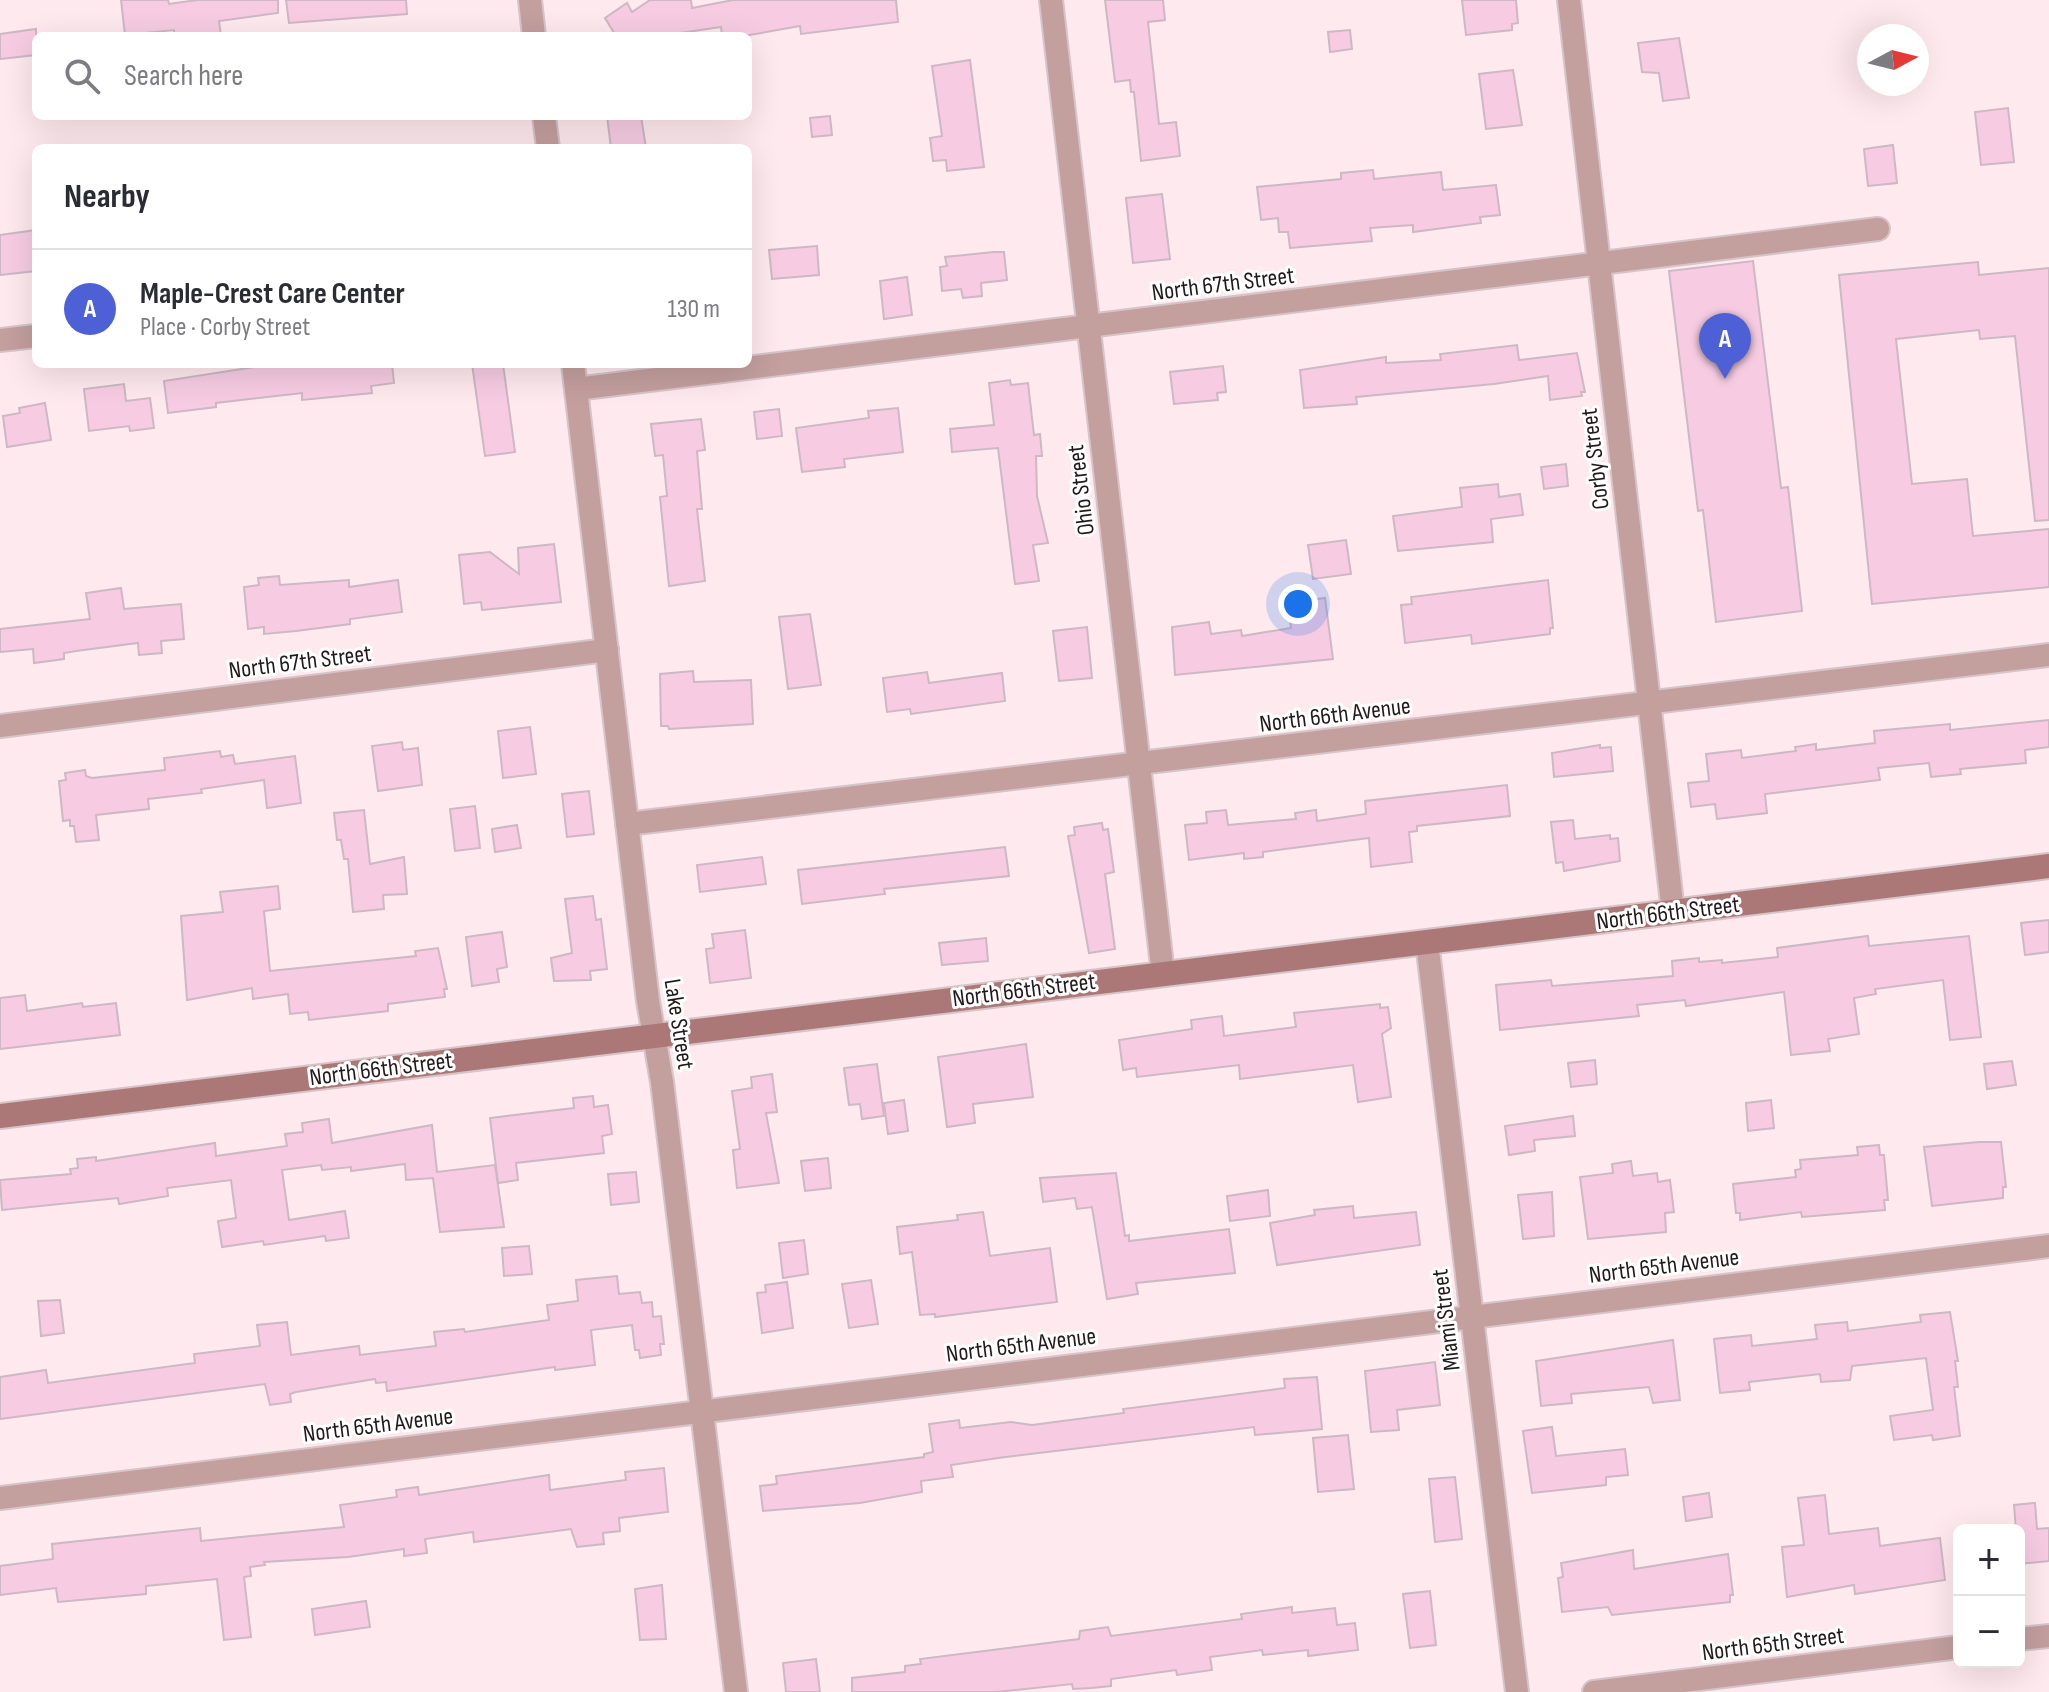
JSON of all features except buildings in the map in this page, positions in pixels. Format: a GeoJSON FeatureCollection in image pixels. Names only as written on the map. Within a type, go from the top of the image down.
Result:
{"type":"FeatureCollection","features":[{"type":"Feature","properties":{"kind":"street"},"geometry":{"type":"LineString","coordinates":[[530,0],[534,32]]}},
{"type":"Feature","properties":{"kind":"street","name":"Ohio Street"},"geometry":{"type":"LineString","coordinates":[[1051,0],[1163,974]]}},
{"type":"Feature","properties":{"kind":"street","name":"Corby Street"},"geometry":{"type":"LineString","coordinates":[[1569,0],[1673,912]]}},
{"type":"Feature","properties":{"kind":"street"},"geometry":{"type":"LineString","coordinates":[[544,120],[548,144]]}},
{"type":"Feature","properties":{"kind":"street","name":"North 67th Street"},"geometry":{"type":"LineString","coordinates":[[752,368],[1878,229]]}},
{"type":"Feature","properties":{"kind":"street"},"geometry":{"type":"LineString","coordinates":[[0,340],[32,336]]}},
{"type":"Feature","properties":{"kind":"street","name":"Lake Street"},"geometry":{"type":"LineString","coordinates":[[573,368],[627,824],[736,1692]]}},
{"type":"Feature","properties":{"kind":"street","name":"North 67th Street"},"geometry":{"type":"LineString","coordinates":[[576,389],[749,368]]}},
{"type":"Feature","properties":{"kind":"street","name":"North 67th Street"},"geometry":{"type":"LineString","coordinates":[[0,726],[607,650]]}},
{"type":"Feature","properties":{"kind":"street","name":"North 66th Avenue"},"geometry":{"type":"LineString","coordinates":[[627,824],[2049,655]]}},
{"type":"Feature","properties":{"kind":"street","name":"North 66th Street"},"geometry":{"type":"LineString","coordinates":[[0,1116],[2049,866]]}},
{"type":"Feature","properties":{"kind":"street","name":"Miami Street"},"geometry":{"type":"LineString","coordinates":[[1427,942],[1517,1692]]}},
{"type":"Feature","properties":{"kind":"street","name":"North 65th Avenue"},"geometry":{"type":"LineString","coordinates":[[0,1498],[2049,1246]]}},
{"type":"Feature","properties":{"kind":"street"},"geometry":{"type":"LineString","coordinates":[[2025,1638],[2049,1636]]}},
{"type":"Feature","properties":{"kind":"street","name":"North 65th Street"},"geometry":{"type":"LineString","coordinates":[[1594,1692],[1953,1648]]}},
{"type":"Feature","properties":{"kind":"place","name":"Maple-Crest Care Center"},"geometry":{"type":"Point","coordinates":[1725,379]}}]}
